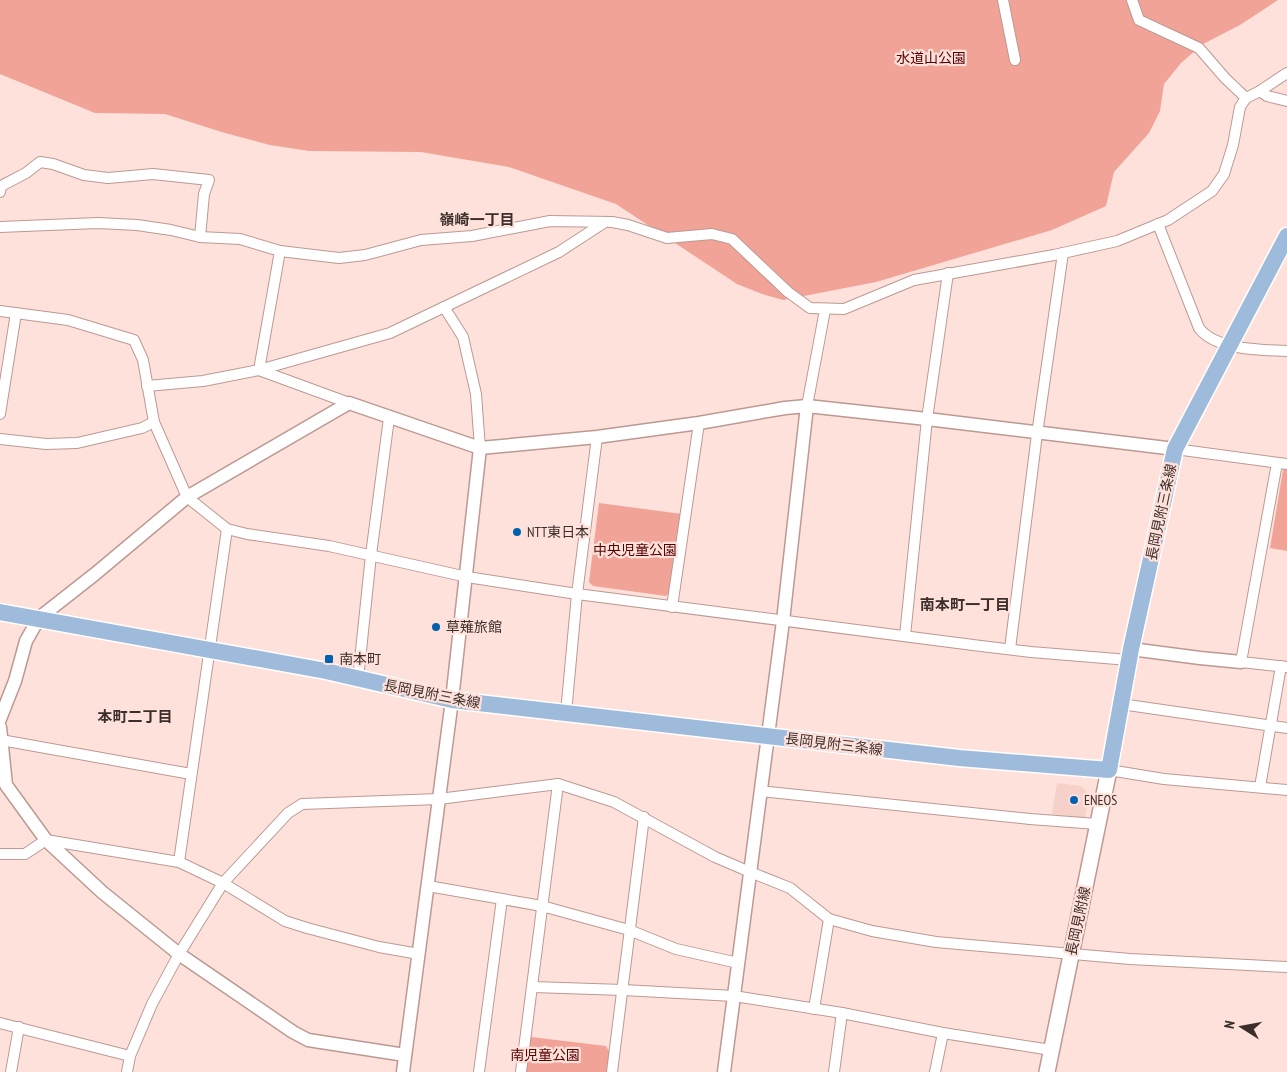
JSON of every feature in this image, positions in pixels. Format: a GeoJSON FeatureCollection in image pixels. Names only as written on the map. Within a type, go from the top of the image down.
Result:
{"type":"FeatureCollection","features":[{"type":"Feature","properties":{"kind":"main road","name":"長岡見附三条線"},"geometry":{"type":"LineString","coordinates":[[0,612],[326,672],[452,700],[959,758],[1109,770],[1130,654],[1175,449],[1287,236]]}},
{"type":"Feature","properties":{"kind":"main road","name":"長岡見附線"},"geometry":{"type":"LineString","coordinates":[[1047,1072],[1109,770]]}},
{"type":"Feature","properties":{"kind":"street"},"geometry":{"type":"LineString","coordinates":[[1003,0],[1015,60]]}},
{"type":"Feature","properties":{"kind":"street"},"geometry":{"type":"LineString","coordinates":[[1132,0],[1139,20],[1199,48],[1225,78],[1246,98]]}},
{"type":"Feature","properties":{"kind":"street"},"geometry":{"type":"LineString","coordinates":[[0,227],[98,223],[145,226],[171,230],[200,238],[240,239],[280,251],[339,258],[365,255],[421,240],[472,236],[550,221],[605,222],[628,225],[667,238],[712,234],[732,239],[788,292],[810,308],[825,310],[844,309],[914,280],[1117,241],[1168,220],[1212,191],[1224,174],[1234,145],[1240,107],[1246,98],[1260,91],[1287,72]]}},
{"type":"Feature","properties":{"kind":"street"},"geometry":{"type":"LineString","coordinates":[[1260,91],[1267,96],[1287,101]]}},
{"type":"Feature","properties":{"kind":"street"},"geometry":{"type":"LineString","coordinates":[[0,192],[2,186],[26,173],[40,162],[53,164],[84,175],[108,178],[153,174],[209,180],[204,194],[200,238]]}},
{"type":"Feature","properties":{"kind":"street"},"geometry":{"type":"LineString","coordinates":[[147,386],[203,381],[259,370],[390,333],[559,252],[605,222]]}},
{"type":"Feature","properties":{"kind":"street"},"geometry":{"type":"LineString","coordinates":[[1158,224],[1199,328],[1204,334],[1214,340],[1248,350],[1287,351]]}},
{"type":"Feature","properties":{"kind":"street"},"geometry":{"type":"LineString","coordinates":[[259,370],[280,251]]}},
{"type":"Feature","properties":{"kind":"street"},"geometry":{"type":"LineString","coordinates":[[1010,649],[1037,434],[1063,252]]}},
{"type":"Feature","properties":{"kind":"street"},"geometry":{"type":"LineString","coordinates":[[905,636],[927,419],[948,273]]}},
{"type":"Feature","properties":{"kind":"street"},"geometry":{"type":"LineString","coordinates":[[403,1072],[452,700],[480,448],[476,394],[464,337],[444,307]]}},
{"type":"Feature","properties":{"kind":"street"},"geometry":{"type":"LineString","coordinates":[[724,1072],[783,621],[807,406],[825,310]]}},
{"type":"Feature","properties":{"kind":"street"},"geometry":{"type":"LineString","coordinates":[[0,311],[68,320],[134,340],[143,360],[154,422],[187,497],[227,529],[247,534],[329,546],[467,577],[672,607],[1010,649],[1130,654],[1284,666],[1270,726],[1260,787]]}},
{"type":"Feature","properties":{"kind":"street"},"geometry":{"type":"LineString","coordinates":[[0,414],[16,313]]}},
{"type":"Feature","properties":{"kind":"street"},"geometry":{"type":"LineString","coordinates":[[259,370],[389,418],[480,448],[597,437],[807,406],[1175,449],[1282,464],[1241,662]]}},
{"type":"Feature","properties":{"kind":"street"},"geometry":{"type":"LineString","coordinates":[[0,719],[26,641],[39,618],[187,497],[349,403]]}},
{"type":"Feature","properties":{"kind":"street"},"geometry":{"type":"LineString","coordinates":[[358,680],[371,555],[389,418]]}},
{"type":"Feature","properties":{"kind":"street"},"geometry":{"type":"LineString","coordinates":[[0,439],[46,444],[77,442],[142,428],[154,422]]}},
{"type":"Feature","properties":{"kind":"street"},"geometry":{"type":"LineString","coordinates":[[672,607],[699,423]]}},
{"type":"Feature","properties":{"kind":"street"},"geometry":{"type":"LineString","coordinates":[[566,713],[577,594],[597,437]]}},
{"type":"Feature","properties":{"kind":"street"},"geometry":{"type":"LineString","coordinates":[[179,862],[227,529]]}},
{"type":"Feature","properties":{"kind":"street"},"geometry":{"type":"LineString","coordinates":[[1121,704],[1287,728]]}},
{"type":"Feature","properties":{"kind":"street"},"geometry":{"type":"LineString","coordinates":[[0,727],[3,786],[46,840],[102,892],[179,954],[293,1032],[308,1040],[405,1055]]}},
{"type":"Feature","properties":{"kind":"street"},"geometry":{"type":"LineString","coordinates":[[2,740],[191,774]]}},
{"type":"Feature","properties":{"kind":"street"},"geometry":{"type":"LineString","coordinates":[[1109,770],[1164,779],[1287,790]]}},
{"type":"Feature","properties":{"kind":"street"},"geometry":{"type":"LineString","coordinates":[[521,1072],[558,784]]}},
{"type":"Feature","properties":{"kind":"street"},"geometry":{"type":"LineString","coordinates":[[127,1072],[130,1056],[152,1004],[179,954],[223,883],[288,813],[302,804],[439,799],[558,784],[614,802],[715,857],[790,888],[828,919],[872,931],[936,942],[1071,954],[1287,967]]}},
{"type":"Feature","properties":{"kind":"street"},"geometry":{"type":"LineString","coordinates":[[760,791],[1030,819],[1098,824]]}},
{"type":"Feature","properties":{"kind":"street"},"geometry":{"type":"LineString","coordinates":[[612,1072],[644,817]]}},
{"type":"Feature","properties":{"kind":"street"},"geometry":{"type":"LineString","coordinates":[[0,854],[25,854],[46,840],[179,862],[223,883],[285,921],[379,947],[419,954]]}},
{"type":"Feature","properties":{"kind":"street"},"geometry":{"type":"LineString","coordinates":[[428,886],[542,906],[629,930],[676,949],[738,963]]}},
{"type":"Feature","properties":{"kind":"street"},"geometry":{"type":"LineString","coordinates":[[479,1072],[502,899]]}},
{"type":"Feature","properties":{"kind":"street"},"geometry":{"type":"LineString","coordinates":[[814,1009],[828,919]]}},
{"type":"Feature","properties":{"kind":"street"},"geometry":{"type":"LineString","coordinates":[[532,988],[623,990],[734,996],[1051,1050]]}},
{"type":"Feature","properties":{"kind":"street"},"geometry":{"type":"LineString","coordinates":[[834,1072],[842,1013]]}},
{"type":"Feature","properties":{"kind":"street"},"geometry":{"type":"LineString","coordinates":[[0,1023],[130,1056]]}},
{"type":"Feature","properties":{"kind":"street"},"geometry":{"type":"LineString","coordinates":[[11,1072],[19,1027]]}},
{"type":"Feature","properties":{"kind":"street"},"geometry":{"type":"LineString","coordinates":[[935,1072],[943,1032]]}},
{"type":"Feature","properties":{"kind":"shaded area"},"geometry":{"type":"Polygon","coordinates":[[[1057,783],[1081,786],[1089,794],[1085,818],[1052,814],[1057,783]]]}},
{"type":"Feature","properties":{"kind":"green space","name":"水道山公園"},"geometry":{"type":"Polygon","coordinates":[[[0,0],[1278,0],[1240,25],[1203,44],[1181,63],[1164,84],[1160,111],[1149,133],[1114,172],[1106,206],[1052,230],[876,282],[783,300],[737,284],[616,204],[509,167],[421,152],[309,151],[270,145],[165,114],[95,113],[0,74],[0,0]]]}},
{"type":"Feature","properties":{"kind":"green space"},"geometry":{"type":"Polygon","coordinates":[[[1287,467],[1287,551],[1270,548],[1283,470],[1287,467]]]}},
{"type":"Feature","properties":{"kind":"green space","name":"中央児童公園"},"geometry":{"type":"Polygon","coordinates":[[[599,503],[682,514],[671,591],[666,596],[593,586],[589,582],[599,503]]]}},
{"type":"Feature","properties":{"kind":"green space","name":"南児童公園"},"geometry":{"type":"Polygon","coordinates":[[[531,1037],[606,1046],[610,1053],[607,1072],[526,1072],[531,1037]]]}},
{"type":"Feature","properties":{"kind":"place","name":"NTT東日本"},"geometry":{"type":"Point","coordinates":[517,532]}},
{"type":"Feature","properties":{"kind":"place","name":"草薙旅館"},"geometry":{"type":"Point","coordinates":[436,627]}},
{"type":"Feature","properties":{"kind":"place","name":"南本町"},"geometry":{"type":"Point","coordinates":[329,659]}},
{"type":"Feature","properties":{"kind":"place","name":"ENEOS"},"geometry":{"type":"Point","coordinates":[1074,800]}},
{"type":"Feature","properties":{"kind":"district","name":"嶺崎一丁目"},"geometry":{"type":"Point","coordinates":[477,220]}},
{"type":"Feature","properties":{"kind":"district","name":"南本町一丁目"},"geometry":{"type":"Point","coordinates":[965,605]}},
{"type":"Feature","properties":{"kind":"district","name":"本町二丁目"},"geometry":{"type":"Point","coordinates":[135,717]}}]}
